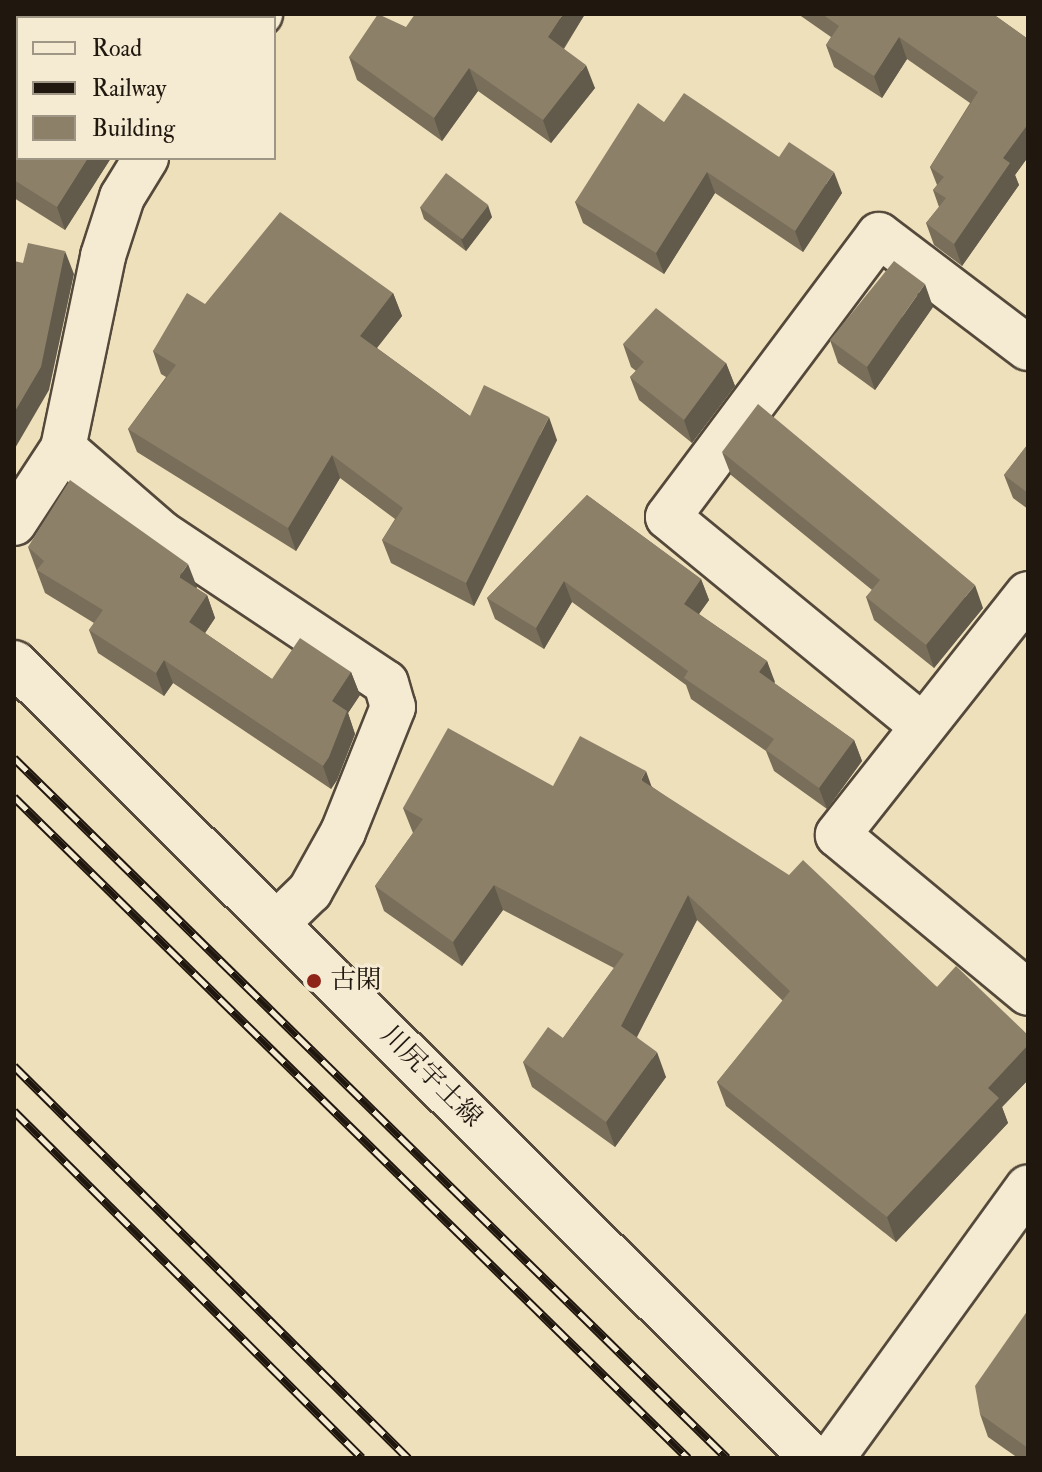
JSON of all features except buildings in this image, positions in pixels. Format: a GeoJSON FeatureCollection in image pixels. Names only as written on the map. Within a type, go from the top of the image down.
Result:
{"type":"FeatureCollection","features":[{"type":"Feature","properties":{"kind":"street"},"geometry":{"type":"LineString","coordinates":[[14,523],[63,448],[103,256],[122,197],[145,160]]}},
{"type":"Feature","properties":{"kind":"street"},"geometry":{"type":"LineString","coordinates":[[920,724],[668,517],[879,235],[1028,348]]}},
{"type":"Feature","properties":{"kind":"street"},"geometry":{"type":"LineString","coordinates":[[63,448],[161,533],[386,683],[393,707],[343,832],[310,891],[276,924]]}},
{"type":"Feature","properties":{"kind":"street"},"geometry":{"type":"LineString","coordinates":[[1028,594],[920,724],[838,835],[1028,993]]}},
{"type":"Feature","properties":{"kind":"street","name":"川尻宇土線"},"geometry":{"type":"LineString","coordinates":[[14,663],[813,1458]]}},
{"type":"Feature","properties":{"kind":"street"},"geometry":{"type":"LineString","coordinates":[[832,1458],[1028,1187]]}},
{"type":"Feature","properties":{"kind":"railway"},"geometry":{"type":"LineString","coordinates":[[14,758],[727,1458]]}},
{"type":"Feature","properties":{"kind":"railway"},"geometry":{"type":"LineString","coordinates":[[14,797],[688,1458]]}},
{"type":"Feature","properties":{"kind":"railway"},"geometry":{"type":"LineString","coordinates":[[14,1066],[408,1458]]}},
{"type":"Feature","properties":{"kind":"railway"},"geometry":{"type":"LineString","coordinates":[[14,1111],[362,1458]]}},
{"type":"Feature","properties":{"kind":"place","name":"古閑"},"geometry":{"type":"Point","coordinates":[314,981]}}]}
